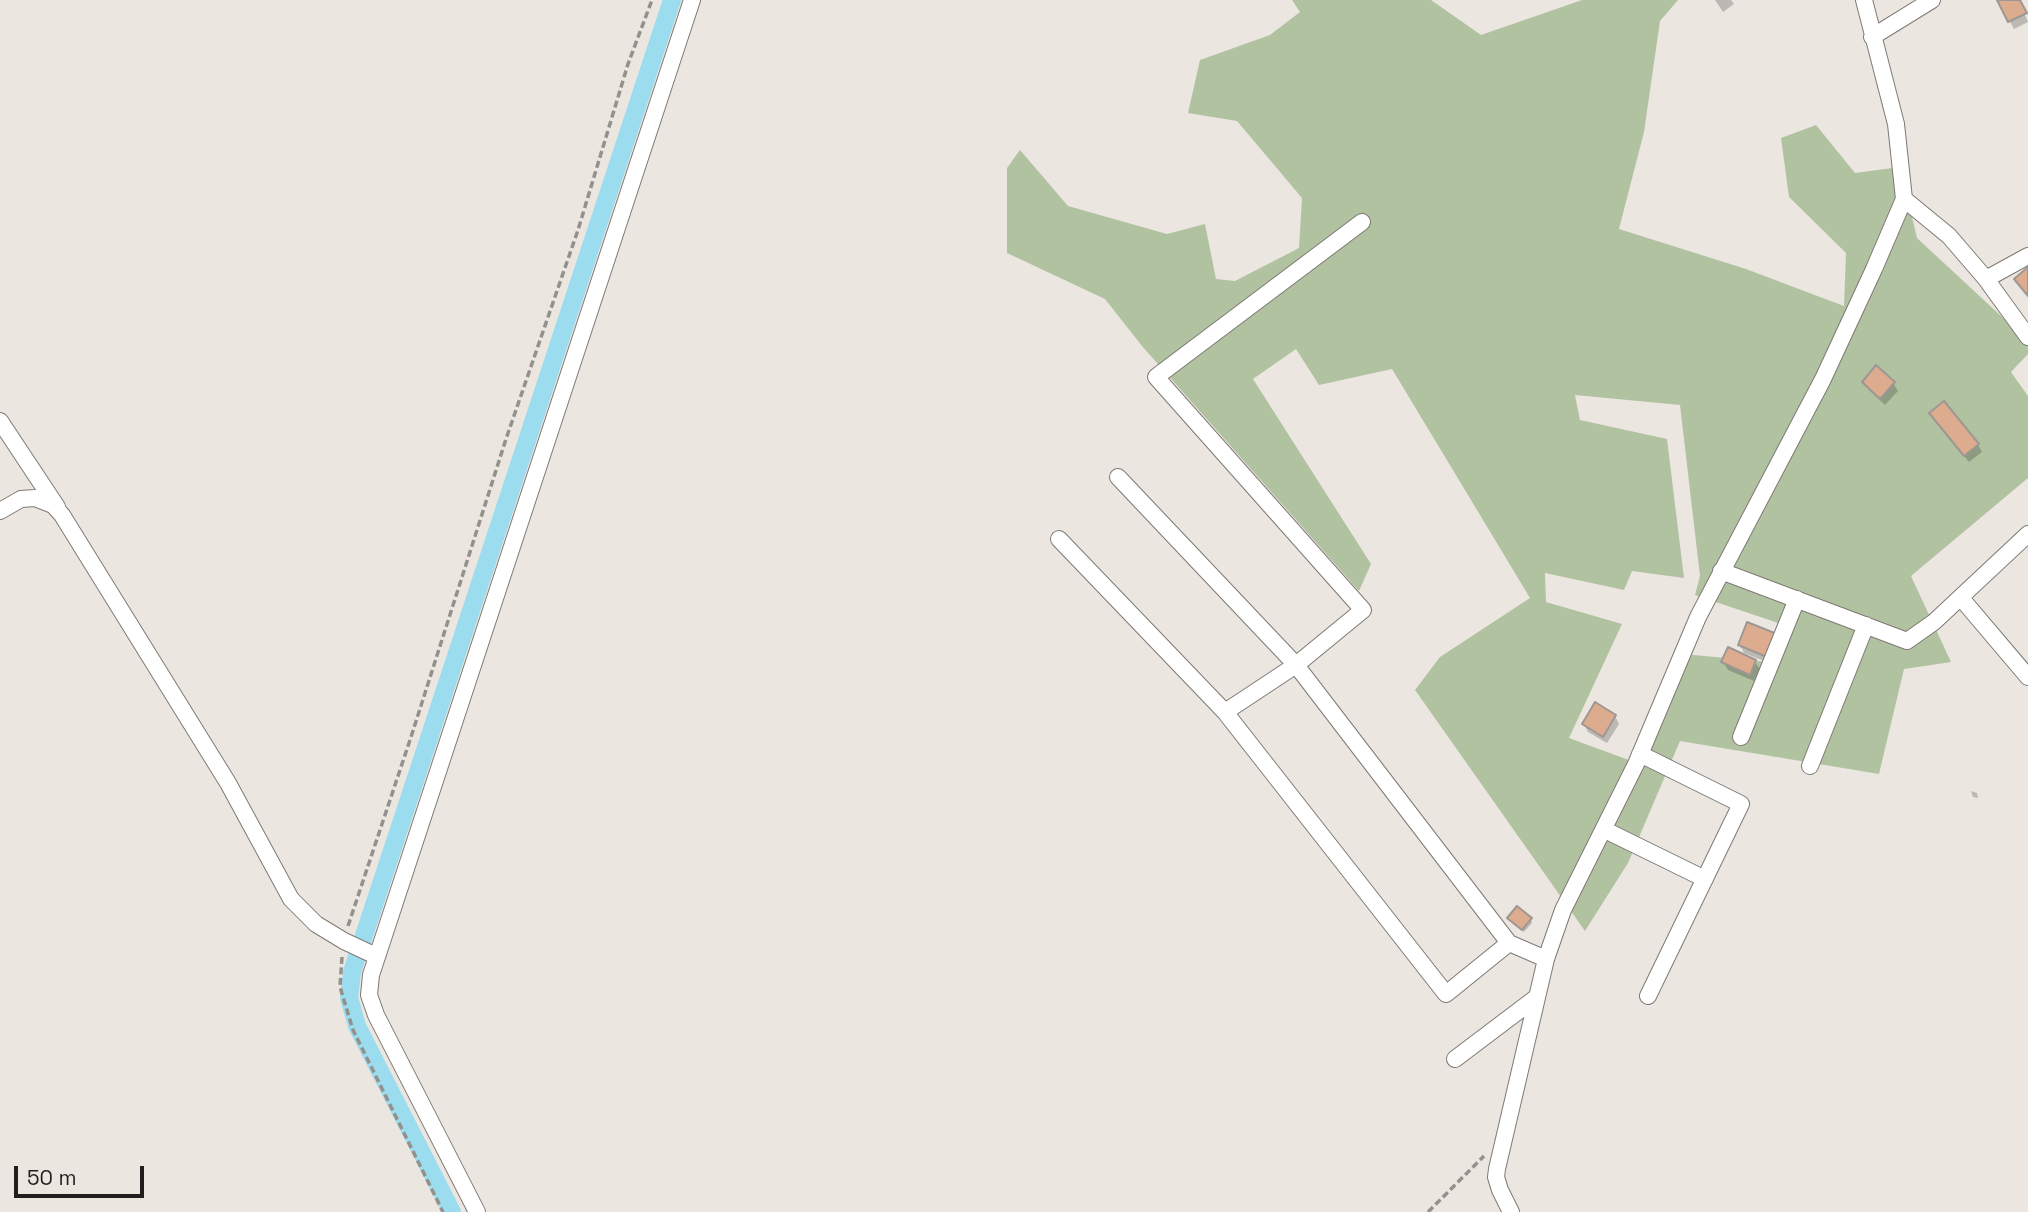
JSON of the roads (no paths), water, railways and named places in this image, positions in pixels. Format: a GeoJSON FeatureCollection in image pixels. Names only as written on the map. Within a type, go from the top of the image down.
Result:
{"type":"FeatureCollection","features":[{"type":"Feature","properties":{"kind":"street"},"geometry":{"type":"LineString","coordinates":[[477,1212],[373,1008],[369,990],[370,953],[692,0]]}},
{"type":"Feature","properties":{"kind":"street"},"geometry":{"type":"LineString","coordinates":[[1511,1212],[1496,1177],[1497,1169],[1546,959],[1568,899],[1605,830],[1698,617],[1823,379],[1903,199],[1896,124],[1864,0]]}},
{"type":"Feature","properties":{"kind":"street"},"geometry":{"type":"LineString","coordinates":[[1872,37],[1933,0]]}},
{"type":"Feature","properties":{"kind":"street"},"geometry":{"type":"LineString","coordinates":[[1903,199],[1945,231],[1986,279],[2027,334]]}},
{"type":"Feature","properties":{"kind":"street"},"geometry":{"type":"LineString","coordinates":[[1225,712],[1296,665],[1363,610],[1156,377],[1362,222]]}},
{"type":"Feature","properties":{"kind":"street"},"geometry":{"type":"LineString","coordinates":[[1986,279],[2028,256]]}},
{"type":"Feature","properties":{"kind":"street"},"geometry":{"type":"LineString","coordinates":[[0,421],[62,515],[228,783],[291,899],[312,920],[346,942],[370,953]]}},
{"type":"Feature","properties":{"kind":"street"},"geometry":{"type":"LineString","coordinates":[[1118,477],[1296,665],[1509,943],[1546,959]]}},
{"type":"Feature","properties":{"kind":"street"},"geometry":{"type":"LineString","coordinates":[[0,511],[21,499],[36,498],[53,505],[62,515]]}},
{"type":"Feature","properties":{"kind":"street"},"geometry":{"type":"LineString","coordinates":[[1721,571],[1907,641],[1934,622],[2027,538]]}},
{"type":"Feature","properties":{"kind":"street"},"geometry":{"type":"LineString","coordinates":[[1059,539],[1225,712],[1446,994],[1509,943]]}},
{"type":"Feature","properties":{"kind":"street"},"geometry":{"type":"LineString","coordinates":[[1961,598],[2028,677]]}},
{"type":"Feature","properties":{"kind":"street"},"geometry":{"type":"LineString","coordinates":[[1741,737],[1797,599]]}},
{"type":"Feature","properties":{"kind":"street"},"geometry":{"type":"LineString","coordinates":[[1810,766],[1866,625]]}},
{"type":"Feature","properties":{"kind":"street"},"geometry":{"type":"LineString","coordinates":[[1640,754],[1741,804],[1648,996]]}},
{"type":"Feature","properties":{"kind":"street"},"geometry":{"type":"LineString","coordinates":[[1605,830],[1705,880]]}},
{"type":"Feature","properties":{"kind":"street"},"geometry":{"type":"LineString","coordinates":[[1455,1059],[1537,997]]}},
{"type":"Feature","properties":{"kind":"waterway"},"geometry":{"type":"LineString","coordinates":[[452,1212],[357,1026],[349,998],[352,972],[672,0]]}}]}
